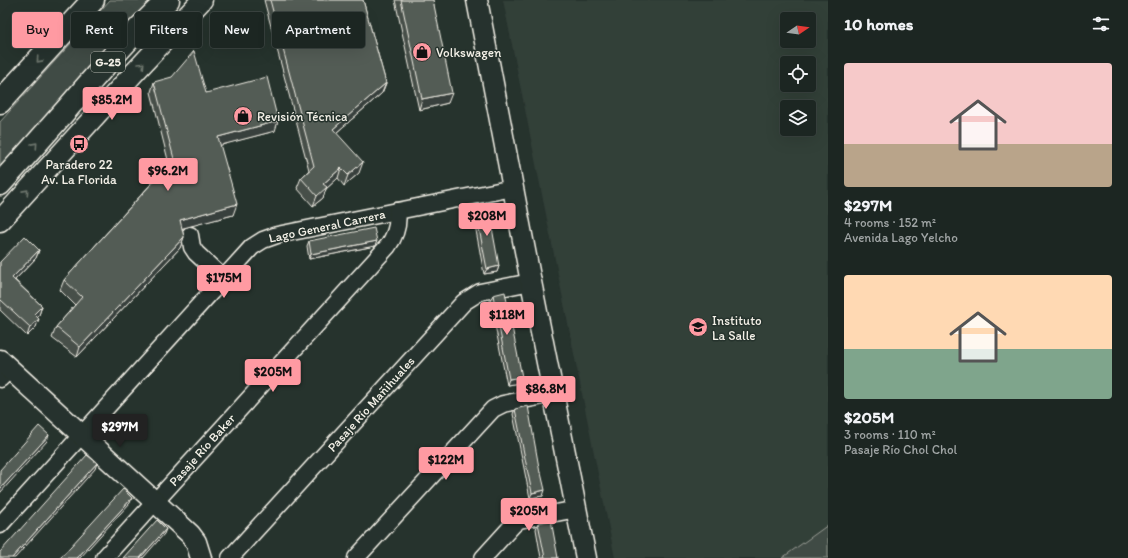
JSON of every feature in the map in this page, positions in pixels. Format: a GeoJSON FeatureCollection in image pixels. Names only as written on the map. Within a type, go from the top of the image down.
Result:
{"type":"FeatureCollection","features":[{"type":"Feature","properties":{"kind":"main road"},"geometry":{"type":"LineString","coordinates":[[0,102],[93,0]]}},
{"type":"Feature","properties":{"kind":"main road","name":"G-25"},"geometry":{"type":"LineString","coordinates":[[0,184],[139,28],[168,0]]}},
{"type":"Feature","properties":{"kind":"street"},"geometry":{"type":"LineString","coordinates":[[0,221],[202,0]]}},
{"type":"Feature","properties":{"kind":"street"},"geometry":{"type":"LineString","coordinates":[[477,0],[586,558]]}},
{"type":"Feature","properties":{"kind":"street","name":"Lago General Carrera"},"geometry":{"type":"LineString","coordinates":[[0,525],[252,247],[270,236],[513,188]]}},
{"type":"Feature","properties":{"kind":"street","name":"Pasaje Río Baker"},"geometry":{"type":"LineString","coordinates":[[104,558],[388,246],[396,232],[398,225],[397,211]]}},
{"type":"Feature","properties":{"kind":"street"},"geometry":{"type":"LineString","coordinates":[[190,235],[192,247],[196,253],[224,279]]}},
{"type":"Feature","properties":{"kind":"street","name":"Pasaje Río Mañihuales"},"geometry":{"type":"LineString","coordinates":[[230,558],[464,302],[473,295],[487,290],[531,282]]}},
{"type":"Feature","properties":{"kind":"street"},"geometry":{"type":"LineString","coordinates":[[3,369],[82,435],[194,538],[201,558]]}},
{"type":"Feature","properties":{"kind":"street"},"geometry":{"type":"LineString","coordinates":[[356,558],[493,409],[503,404],[554,394]]}},
{"type":"Feature","properties":{"kind":"street"},"geometry":{"type":"LineString","coordinates":[[483,558],[519,520],[577,509]]}},
{"type":"Feature","properties":{"kind":"shaded area"},"geometry":{"type":"Polygon","coordinates":[[[110,0],[153,0],[142,12],[135,12],[135,20],[127,29],[127,12],[99,12],[110,0]]]}},
{"type":"Feature","properties":{"kind":"shaded area","name":"Instituto La Salle"},"geometry":{"type":"Polygon","coordinates":[[[503,0],[828,0],[828,525],[782,558],[615,558],[503,0]]]}},
{"type":"Feature","properties":{"kind":"shaded area"},"geometry":{"type":"Polygon","coordinates":[[[71,43],[71,48],[110,48],[0,171],[0,122],[71,43]]]}},
{"type":"Feature","properties":{"kind":"shaded area"},"geometry":{"type":"Polygon","coordinates":[[[828,525],[828,558],[782,558],[828,525]]]}},
{"type":"Feature","properties":{"kind":"building"},"geometry":{"type":"Polygon","coordinates":[[[270,0],[363,0],[386,83],[333,129],[363,162],[348,175],[341,168],[323,184],[327,187],[317,196],[301,178],[314,166],[283,48],[365,48],[365,12],[273,12],[270,0]]]}},
{"type":"Feature","properties":{"kind":"building","name":"Volkswagen"},"geometry":{"type":"Polygon","coordinates":[[[401,0],[433,0],[452,93],[422,99],[401,0]]]}},
{"type":"Feature","properties":{"kind":"building"},"geometry":{"type":"Polygon","coordinates":[[[194,51],[206,93],[267,77],[278,121],[218,137],[237,204],[180,220],[184,237],[80,347],[56,327],[82,297],[64,280],[174,159],[154,82],[172,77],[194,51]]]}},
{"type":"Feature","properties":{"kind":"building"},"geometry":{"type":"Polygon","coordinates":[[[488,206],[499,266],[487,269],[475,208],[488,206]]]}},
{"type":"Feature","properties":{"kind":"building"},"geometry":{"type":"Polygon","coordinates":[[[374,228],[377,241],[311,254],[309,241],[374,228]]]}},
{"type":"Feature","properties":{"kind":"building"},"geometry":{"type":"Polygon","coordinates":[[[25,236],[39,250],[12,278],[42,306],[34,314],[39,319],[30,327],[1,300],[0,301],[0,262],[25,236]]]}},
{"type":"Feature","properties":{"kind":"building"},"geometry":{"type":"Polygon","coordinates":[[[505,292],[522,377],[509,379],[493,295],[505,292]]]}},
{"type":"Feature","properties":{"kind":"building"},"geometry":{"type":"Polygon","coordinates":[[[528,406],[540,473],[545,490],[532,493],[515,409],[528,406]]]}},
{"type":"Feature","properties":{"kind":"building"},"geometry":{"type":"Polygon","coordinates":[[[39,426],[49,435],[0,489],[0,470],[39,426]]]}},
{"type":"Feature","properties":{"kind":"building"},"geometry":{"type":"Polygon","coordinates":[[[87,455],[97,463],[12,558],[0,558],[0,552],[87,455]]]}},
{"type":"Feature","properties":{"kind":"building"},"geometry":{"type":"Polygon","coordinates":[[[123,489],[132,498],[77,558],[60,558],[123,489]]]}},
{"type":"Feature","properties":{"kind":"building"},"geometry":{"type":"Polygon","coordinates":[[[157,520],[166,529],[140,558],[123,558],[157,520]]]}},
{"type":"Feature","properties":{"kind":"building"},"geometry":{"type":"Polygon","coordinates":[[[551,520],[558,558],[545,558],[538,523],[551,520]]]}},
{"type":"Feature","properties":{"kind":"place","name":"Volkswagen"},"geometry":{"type":"Point","coordinates":[422,52]}},
{"type":"Feature","properties":{"kind":"place","name":"Revisión Técnica"},"geometry":{"type":"Point","coordinates":[243,116]}},
{"type":"Feature","properties":{"kind":"place","name":"Paradero 22 Av. La Florida"},"geometry":{"type":"Point","coordinates":[79,144]}},
{"type":"Feature","properties":{"kind":"place","name":"Instituto La Salle"},"geometry":{"type":"Point","coordinates":[698,327]}}]}
